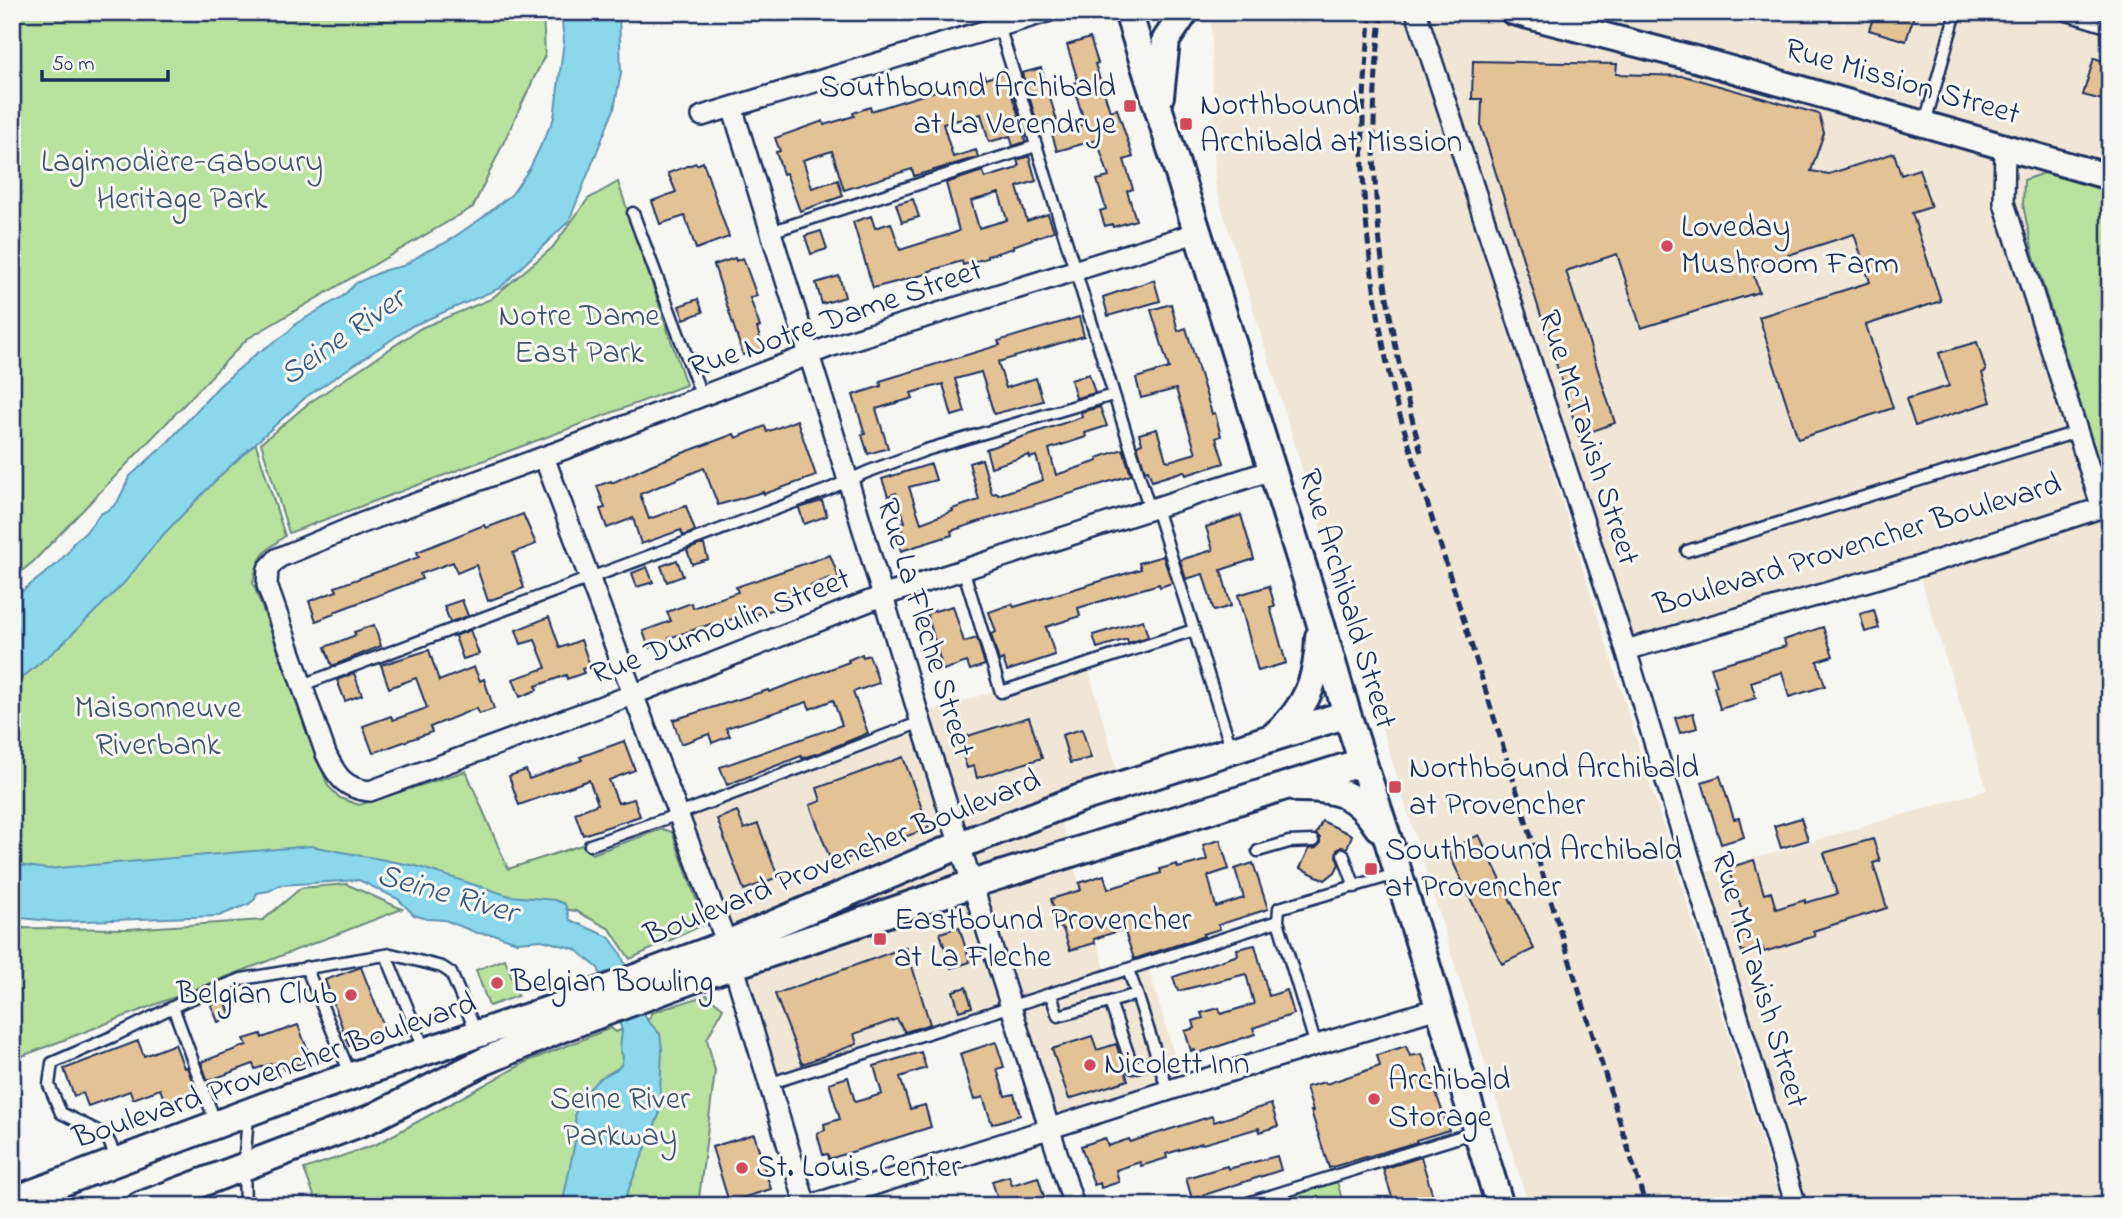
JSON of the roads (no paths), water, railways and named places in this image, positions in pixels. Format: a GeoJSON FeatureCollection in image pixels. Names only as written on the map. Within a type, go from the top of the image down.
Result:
{"type":"FeatureCollection","features":[{"type":"Feature","properties":{"kind":"main road","name":"Rue Archibald Street"},"geometry":{"type":"LineString","coordinates":[[1128,12],[1320,618],[1347,714],[1500,1206]]}},
{"type":"Feature","properties":{"kind":"main road"},"geometry":{"type":"LineString","coordinates":[[1159,112],[1164,48],[1170,32],[1185,12]]}},
{"type":"Feature","properties":{"kind":"main road"},"geometry":{"type":"LineString","coordinates":[[1271,738],[1294,717],[1311,688],[1318,659],[1320,618]]}},
{"type":"Feature","properties":{"kind":"main road","name":"Boulevard Provencher Boulevard"},"geometry":{"type":"LineString","coordinates":[[729,955],[960,845],[1078,799],[1347,714]]}},
{"type":"Feature","properties":{"kind":"main road","name":"Boulevard Provencher Boulevard"},"geometry":{"type":"LineString","coordinates":[[12,1201],[351,1076],[468,1038],[559,1018],[729,955],[972,884],[1362,762]]}},
{"type":"Feature","properties":{"kind":"main road"},"geometry":{"type":"LineString","coordinates":[[1283,788],[1326,789],[1352,797],[1367,810],[1389,843]]}},
{"type":"Feature","properties":{"kind":"main road","name":"Boulevard Provencher Boulevard"},"geometry":{"type":"LineString","coordinates":[[140,1206],[370,1119],[470,1068],[559,1018]]}},
{"type":"Feature","properties":{"kind":"main road"},"geometry":{"type":"LineString","coordinates":[[468,1038],[470,1068]]}},
{"type":"Feature","properties":{"kind":"street"},"geometry":{"type":"LineString","coordinates":[[702,116],[1048,12]]}},
{"type":"Feature","properties":{"kind":"street","name":"Rue McTavish Street"},"geometry":{"type":"LineString","coordinates":[[1416,12],[1626,650],[1796,1206]]}},
{"type":"Feature","properties":{"kind":"street","name":"Rue Mission Street"},"geometry":{"type":"LineString","coordinates":[[1521,13],[1699,60],[2110,177]]}},
{"type":"Feature","properties":{"kind":"street","name":"Rue La Fleche Street"},"geometry":{"type":"LineString","coordinates":[[732,107],[920,722],[1074,1206]]}},
{"type":"Feature","properties":{"kind":"street"},"geometry":{"type":"LineString","coordinates":[[2005,146],[2004,203],[2077,432],[2106,507]]}},
{"type":"Feature","properties":{"kind":"street","name":"Rue Notre Dame Street"},"geometry":{"type":"LineString","coordinates":[[302,685],[267,585],[268,569],[272,562],[285,553],[829,347],[1196,233]]}},
{"type":"Feature","properties":{"kind":"street"},"geometry":{"type":"LineString","coordinates":[[544,457],[729,955],[807,1206],[1438,1008]]}},
{"type":"Feature","properties":{"kind":"street","name":"Rue Dumoulin Street"},"geometry":{"type":"LineString","coordinates":[[302,685],[326,754],[342,782],[353,788],[370,791],[380,789],[632,695],[882,596],[1272,470]]}},
{"type":"Feature","properties":{"kind":"street","name":"Boulevard Provencher Boulevard"},"geometry":{"type":"LineString","coordinates":[[1626,650],[1917,567],[2106,507]]}},
{"type":"Feature","properties":{"kind":"lane"},"geometry":{"type":"LineString","coordinates":[[1924,123],[1956,12]]}},
{"type":"Feature","properties":{"kind":"lane"},"geometry":{"type":"LineString","coordinates":[[2057,12],[2110,28]]}},
{"type":"Feature","properties":{"kind":"lane"},"geometry":{"type":"LineString","coordinates":[[999,26],[1113,395],[1194,629],[1232,751]]}},
{"type":"Feature","properties":{"kind":"lane"},"geometry":{"type":"LineString","coordinates":[[770,232],[1036,146]]}},
{"type":"Feature","properties":{"kind":"lane"},"geometry":{"type":"LineString","coordinates":[[633,213],[702,397]]}},
{"type":"Feature","properties":{"kind":"lane"},"geometry":{"type":"LineString","coordinates":[[302,685],[590,579],[926,450],[1113,395]]}},
{"type":"Feature","properties":{"kind":"lane"},"geometry":{"type":"LineString","coordinates":[[1687,551],[2077,432]]}},
{"type":"Feature","properties":{"kind":"lane"},"geometry":{"type":"LineString","coordinates":[[963,569],[1001,692],[1194,629]]}},
{"type":"Feature","properties":{"kind":"lane"},"geometry":{"type":"LineString","coordinates":[[590,845],[920,722]]}},
{"type":"Feature","properties":{"kind":"lane"},"geometry":{"type":"LineString","coordinates":[[1258,851],[1289,842],[1313,841]]}},
{"type":"Feature","properties":{"kind":"lane"},"geometry":{"type":"LineString","coordinates":[[1343,854],[1355,887]]}},
{"type":"Feature","properties":{"kind":"lane"},"geometry":{"type":"LineString","coordinates":[[1316,1046],[1278,922],[1279,908],[1398,874]]}},
{"type":"Feature","properties":{"kind":"lane"},"geometry":{"type":"LineString","coordinates":[[767,1084],[1278,922]]}},
{"type":"Feature","properties":{"kind":"lane"},"geometry":{"type":"LineString","coordinates":[[386,954],[425,1052]]}},
{"type":"Feature","properties":{"kind":"lane"},"geometry":{"type":"LineString","coordinates":[[118,1161],[106,1135],[61,1113],[49,1085],[52,1063],[173,1007],[242,979],[386,954],[442,967],[451,973],[468,1038]]}},
{"type":"Feature","properties":{"kind":"lane"},"geometry":{"type":"LineString","coordinates":[[306,967],[351,1076]]}},
{"type":"Feature","properties":{"kind":"lane"},"geometry":{"type":"LineString","coordinates":[[1128,970],[1168,1091]]}},
{"type":"Feature","properties":{"kind":"lane"},"geometry":{"type":"LineString","coordinates":[[1051,995],[1058,1016],[1136,994]]}},
{"type":"Feature","properties":{"kind":"lane"},"geometry":{"type":"LineString","coordinates":[[1110,1002],[1133,1068],[1158,1060]]}},
{"type":"Feature","properties":{"kind":"lane"},"geometry":{"type":"LineString","coordinates":[[173,1007],[217,1124]]}},
{"type":"Feature","properties":{"kind":"lane"},"geometry":{"type":"LineString","coordinates":[[245,1206],[244,1167],[248,1112]]}},
{"type":"Feature","properties":{"kind":"lane"},"geometry":{"type":"LineString","coordinates":[[1238,1206],[1477,1132]]}},
{"type":"Feature","properties":{"kind":"water","name":"Seine River"},"geometry":{"type":"Polygon","coordinates":[[[561,12],[619,12],[621,73],[614,109],[569,221],[500,288],[412,326],[306,397],[223,473],[160,538],[125,582],[59,647],[12,686],[12,599],[57,564],[100,514],[117,503],[130,476],[168,442],[219,386],[297,323],[343,296],[356,283],[385,270],[403,266],[445,243],[512,194],[530,168],[554,118],[564,41],[561,12]]]}},
{"type":"Feature","properties":{"kind":"water","name":"Seine River"},"geometry":{"type":"Polygon","coordinates":[[[311,846],[416,866],[510,896],[555,900],[565,904],[570,920],[609,937],[620,952],[647,1020],[660,1034],[662,1049],[659,1115],[622,1206],[562,1206],[576,1137],[575,1113],[586,1092],[600,1078],[617,1069],[623,1057],[620,1049],[622,1030],[598,968],[575,949],[542,940],[517,942],[496,935],[477,933],[445,920],[414,915],[398,899],[359,880],[280,885],[257,893],[249,904],[219,916],[59,922],[12,917],[12,864],[47,869],[311,846]]]}},
{"type":"Feature","properties":{"kind":"railway"},"geometry":{"type":"LineString","coordinates":[[1371,12],[1364,103],[1364,193],[1375,293],[1393,393],[1646,1206]]}},
{"type":"Feature","properties":{"kind":"railway"},"geometry":{"type":"LineString","coordinates":[[1382,12],[1374,123],[1379,234],[1395,344],[1421,452]]}},
{"type":"Feature","properties":{"kind":"place","name":"Southbound Archibald at La Verendrye"},"geometry":{"type":"Point","coordinates":[1130,106]}},
{"type":"Feature","properties":{"kind":"place","name":"Northbound Archibald at Mission"},"geometry":{"type":"Point","coordinates":[1186,124]}},
{"type":"Feature","properties":{"kind":"place","name":"Loveday Mushroom Farm"},"geometry":{"type":"Point","coordinates":[1667,246]}},
{"type":"Feature","properties":{"kind":"place","name":"Northbound Archibald at Provencher"},"geometry":{"type":"Point","coordinates":[1395,787]}},
{"type":"Feature","properties":{"kind":"place","name":"Southbound Archibald at Provencher"},"geometry":{"type":"Point","coordinates":[1371,869]}},
{"type":"Feature","properties":{"kind":"place","name":"Eastbound Provencher at La Fleche"},"geometry":{"type":"Point","coordinates":[880,939]}},
{"type":"Feature","properties":{"kind":"place","name":"Belgian Bowling"},"geometry":{"type":"Point","coordinates":[497,983]}},
{"type":"Feature","properties":{"kind":"place","name":"Belgian Club"},"geometry":{"type":"Point","coordinates":[351,995]}},
{"type":"Feature","properties":{"kind":"place","name":"Nicolett Inn"},"geometry":{"type":"Point","coordinates":[1090,1065]}},
{"type":"Feature","properties":{"kind":"place","name":"Archibald Storage"},"geometry":{"type":"Point","coordinates":[1374,1099]}},
{"type":"Feature","properties":{"kind":"place","name":"St. Louis Center"},"geometry":{"type":"Point","coordinates":[742,1168]}},
{"type":"Feature","properties":{"kind":"park label","name":"Lagimodière-Gaboury Heritage Park"},"geometry":{"type":"Point","coordinates":[182,182]}},
{"type":"Feature","properties":{"kind":"park label","name":"Notre Dame East Park"},"geometry":{"type":"Point","coordinates":[579,336]}},
{"type":"Feature","properties":{"kind":"park label","name":"Maisonneuve Riverbank"},"geometry":{"type":"Point","coordinates":[158,728]}},
{"type":"Feature","properties":{"kind":"park label","name":"Seine River Parkway"},"geometry":{"type":"Point","coordinates":[620,1118]}}]}
